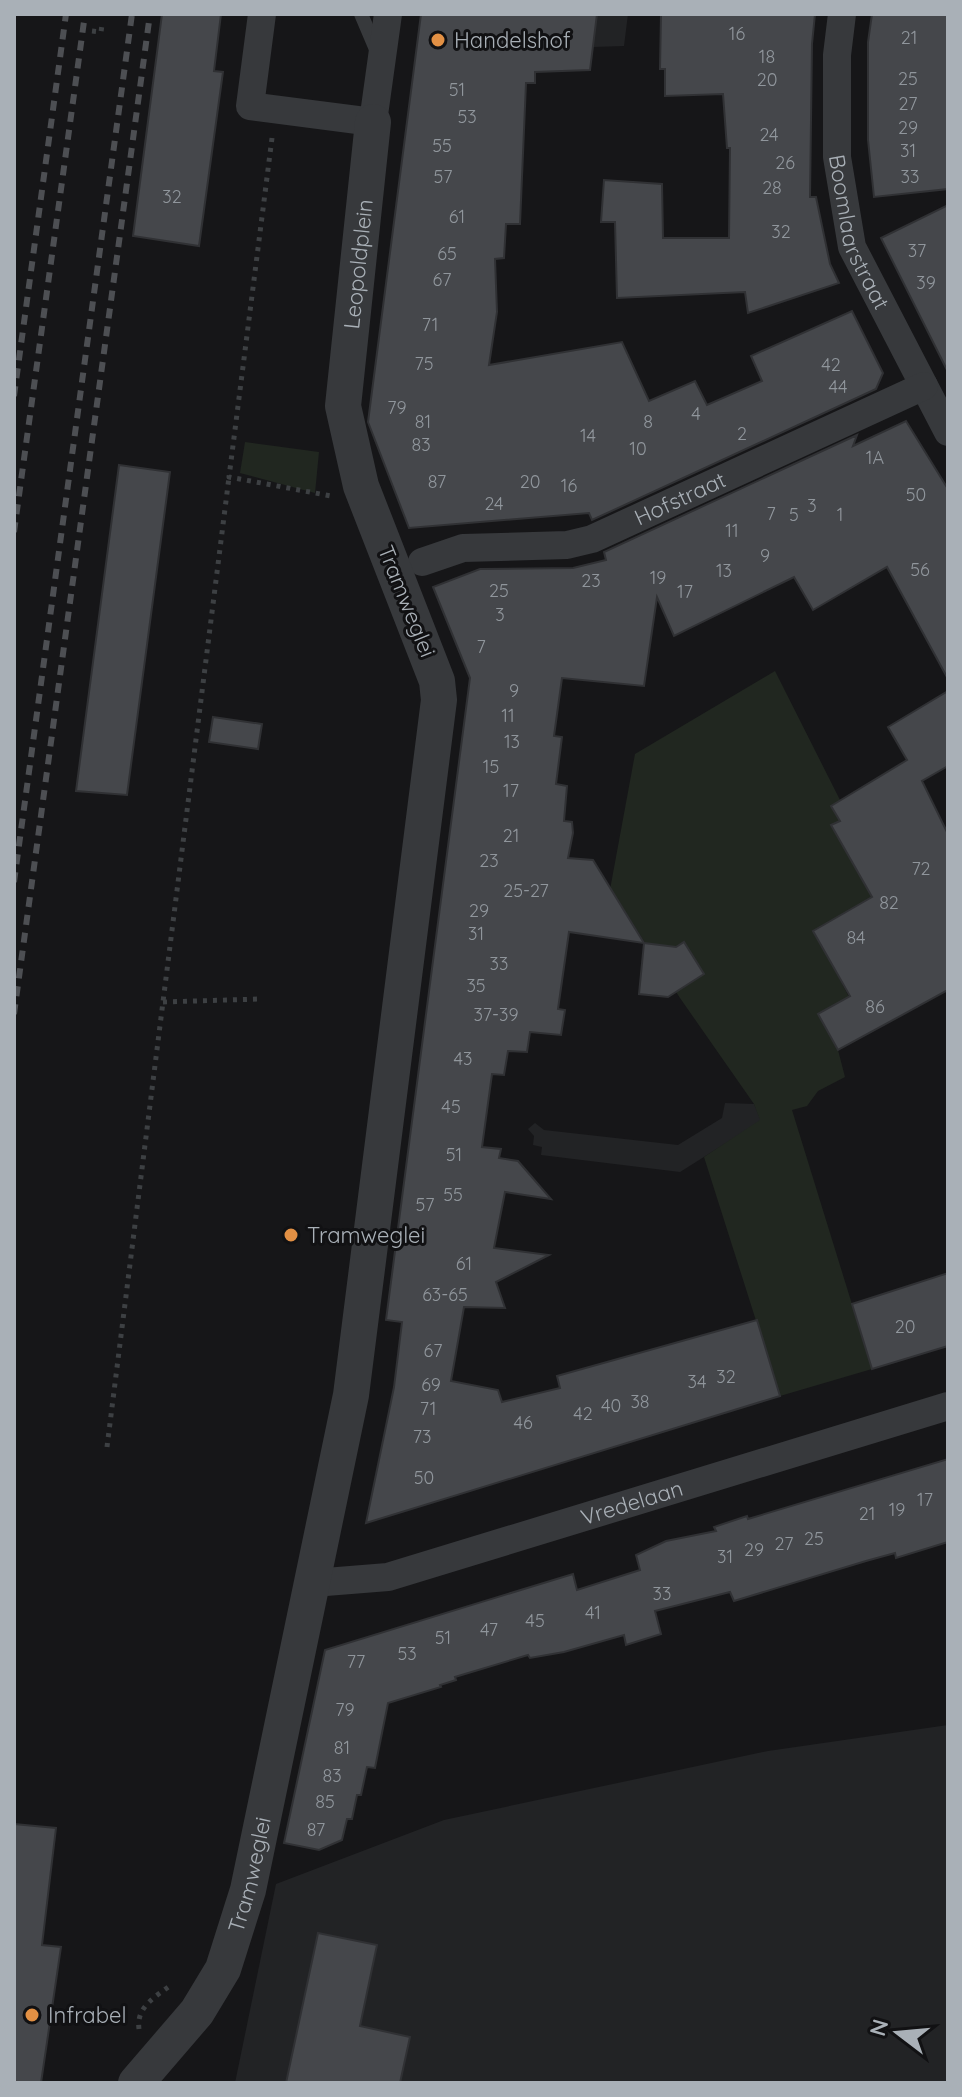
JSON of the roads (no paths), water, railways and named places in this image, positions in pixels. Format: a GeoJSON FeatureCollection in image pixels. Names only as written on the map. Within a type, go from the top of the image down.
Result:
{"type":"FeatureCollection","features":[{"type":"Feature","properties":{"kind":"street"},"geometry":{"type":"LineString","coordinates":[[262,14],[263,108],[373,122]]}},
{"type":"Feature","properties":{"kind":"street","name":"Leopoldplein"},"geometry":{"type":"LineString","coordinates":[[343,406],[381,62],[381,14]]}},
{"type":"Feature","properties":{"kind":"street","name":"Boomlaarstraat"},"geometry":{"type":"LineString","coordinates":[[842,14],[837,55],[837,157],[852,247],[948,432]]}},
{"type":"Feature","properties":{"kind":"street","name":"Hofstraat"},"geometry":{"type":"LineString","coordinates":[[422,562],[463,548],[567,545],[592,539],[924,386]]}},
{"type":"Feature","properties":{"kind":"street","name":"Tramweglei"},"geometry":{"type":"LineString","coordinates":[[147,2070],[197,2012],[223,1969],[244,1905],[313,1583],[351,1395],[439,700],[431,662],[361,486],[343,406]]}},
{"type":"Feature","properties":{"kind":"street","name":"Vredelaan"},"geometry":{"type":"LineString","coordinates":[[313,1583],[388,1577],[948,1406]]}},
{"type":"Feature","properties":{"kind":"railway"},"geometry":{"type":"LineString","coordinates":[[14,396],[66,14]]}},
{"type":"Feature","properties":{"kind":"railway"},"geometry":{"type":"LineString","coordinates":[[14,532],[85,14]]}},
{"type":"Feature","properties":{"kind":"railway"},"geometry":{"type":"LineString","coordinates":[[14,882],[132,14]]}},
{"type":"Feature","properties":{"kind":"railway"},"geometry":{"type":"LineString","coordinates":[[14,1014],[150,14]]}},
{"type":"Feature","properties":{"kind":"place","name":"Handelshof"},"geometry":{"type":"Point","coordinates":[438,40]}},
{"type":"Feature","properties":{"kind":"place","name":"Tramweglei"},"geometry":{"type":"Point","coordinates":[291,1235]}},
{"type":"Feature","properties":{"kind":"place","name":"Infrabel"},"geometry":{"type":"Point","coordinates":[32,2015]}}]}
